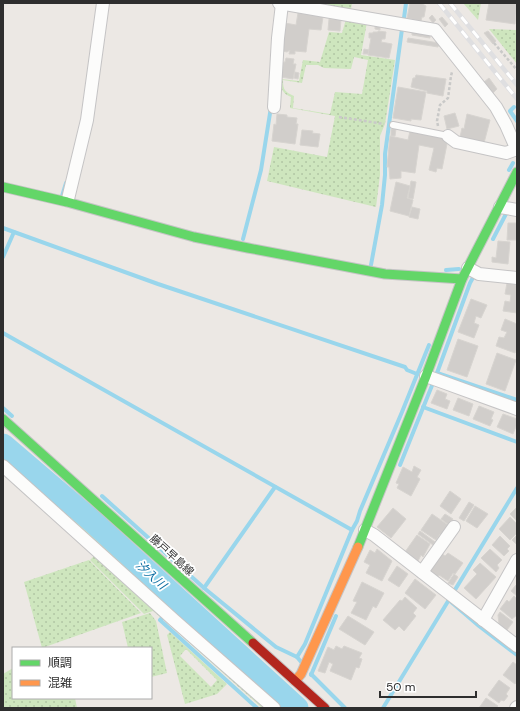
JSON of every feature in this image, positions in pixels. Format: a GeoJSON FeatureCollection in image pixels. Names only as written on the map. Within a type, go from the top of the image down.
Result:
{"type":"FeatureCollection","features":[{"type":"Feature","properties":{"kind":"street"},"geometry":{"type":"LineString","coordinates":[[68,199],[87,120],[103,3]]}},
{"type":"Feature","properties":{"kind":"street"},"geometry":{"type":"LineString","coordinates":[[274,107],[280,3],[435,30],[496,107],[517,150],[506,154],[456,142],[445,136]]}},
{"type":"Feature","properties":{"kind":"street"},"geometry":{"type":"LineString","coordinates":[[295,681],[307,661],[369,532],[432,378],[462,279],[473,271],[508,209],[517,172]]}},
{"type":"Feature","properties":{"kind":"street"},"geometry":{"type":"LineString","coordinates":[[3,187],[68,199],[194,236],[248,248],[385,274],[462,279]]}},
{"type":"Feature","properties":{"kind":"street"},"geometry":{"type":"LineString","coordinates":[[473,271],[517,278]]}},
{"type":"Feature","properties":{"kind":"street"},"geometry":{"type":"LineString","coordinates":[[432,378],[517,409]]}},
{"type":"Feature","properties":{"kind":"street","name":"藤戸早島線"},"geometry":{"type":"LineString","coordinates":[[3,419],[325,708]]}},
{"type":"Feature","properties":{"kind":"street"},"geometry":{"type":"LineString","coordinates":[[3,466],[274,708]]}},
{"type":"Feature","properties":{"kind":"street"},"geometry":{"type":"LineString","coordinates":[[422,572],[454,527]]}},
{"type":"Feature","properties":{"kind":"street"},"geometry":{"type":"LineString","coordinates":[[369,532],[483,620],[515,641]]}},
{"type":"Feature","properties":{"kind":"street"},"geometry":{"type":"LineString","coordinates":[[483,620],[517,560]]}},
{"type":"Feature","properties":{"kind":"lane"},"geometry":{"type":"LineString","coordinates":[[390,125],[445,136]]}},
{"type":"Feature","properties":{"kind":"path"},"geometry":{"type":"LineString","coordinates":[[494,43],[517,70]]}},
{"type":"Feature","properties":{"kind":"path"},"geometry":{"type":"LineString","coordinates":[[445,136],[439,130],[437,121],[440,105],[448,98],[453,69],[460,61]]}},
{"type":"Feature","properties":{"kind":"path"},"geometry":{"type":"LineString","coordinates":[[340,118],[390,125]]}},
{"type":"Feature","properties":{"kind":"green space"},"geometry":{"type":"Polygon","coordinates":[[[328,3],[352,3],[351,9],[327,6],[328,3]]]}},
{"type":"Feature","properties":{"kind":"green space"},"geometry":{"type":"Polygon","coordinates":[[[463,3],[481,3],[478,20],[463,3]]]}},
{"type":"Feature","properties":{"kind":"green space"},"geometry":{"type":"Polygon","coordinates":[[[346,19],[367,22],[361,55],[395,60],[385,124],[380,136],[380,175],[376,207],[267,181],[274,147],[327,157],[335,116],[290,108],[291,97],[283,90],[281,79],[299,81],[303,60],[320,62],[329,32],[342,33],[346,19]],[[354,57],[351,69],[324,68],[318,65],[306,65],[302,83],[283,80],[285,90],[294,96],[293,108],[330,114],[335,92],[362,94],[368,60],[354,57]]]}},
{"type":"Feature","properties":{"kind":"green space"},"geometry":{"type":"Polygon","coordinates":[[[489,29],[517,30],[517,64],[489,29]]]}},
{"type":"Feature","properties":{"kind":"green space"},"geometry":{"type":"Polygon","coordinates":[[[3,453],[86,527],[112,548],[289,708],[279,708],[3,463],[3,453]]]}},
{"type":"Feature","properties":{"kind":"green space"},"geometry":{"type":"Polygon","coordinates":[[[97,553],[162,617],[153,611],[144,614],[90,560],[97,553]]]}},
{"type":"Feature","properties":{"kind":"green space"},"geometry":{"type":"Polygon","coordinates":[[[89,560],[141,613],[42,647],[24,582],[89,560]]]}},
{"type":"Feature","properties":{"kind":"green space"},"geometry":{"type":"Polygon","coordinates":[[[150,613],[156,621],[167,673],[152,677],[152,647],[128,647],[122,622],[150,613]]]}},
{"type":"Feature","properties":{"kind":"green space"},"geometry":{"type":"Polygon","coordinates":[[[176,627],[265,705],[262,708],[174,629],[176,627]]]}},
{"type":"Feature","properties":{"kind":"green space"},"geometry":{"type":"Polygon","coordinates":[[[170,632],[227,684],[217,694],[185,704],[167,635],[170,632]],[[186,649],[180,656],[211,687],[217,680],[186,649]]]}},
{"type":"Feature","properties":{"kind":"green space"},"geometry":{"type":"Polygon","coordinates":[[[12,669],[12,699],[75,699],[77,708],[3,708],[3,674],[12,669]]]}},
{"type":"Feature","properties":{"kind":"building"},"geometry":{"type":"Polygon","coordinates":[[[410,3],[421,3],[426,6],[424,17],[422,17],[421,21],[407,18],[410,3]]]}},
{"type":"Feature","properties":{"kind":"building"},"geometry":{"type":"Polygon","coordinates":[[[489,3],[517,3],[515,24],[486,20],[489,3]]]}},
{"type":"Feature","properties":{"kind":"building"},"geometry":{"type":"Polygon","coordinates":[[[298,13],[323,17],[321,30],[309,29],[306,52],[295,51],[295,54],[289,54],[290,50],[287,52],[282,51],[285,23],[296,25],[298,13]]]}},
{"type":"Feature","properties":{"kind":"building"},"geometry":{"type":"Polygon","coordinates":[[[432,15],[436,20],[433,23],[429,18],[432,15]]]}},
{"type":"Feature","properties":{"kind":"building"},"geometry":{"type":"Polygon","coordinates":[[[442,17],[448,24],[445,27],[439,19],[442,17]]]}},
{"type":"Feature","properties":{"kind":"building"},"geometry":{"type":"Polygon","coordinates":[[[329,19],[341,20],[340,31],[328,30],[329,19]]]}},
{"type":"Feature","properties":{"kind":"building"},"geometry":{"type":"Polygon","coordinates":[[[375,25],[380,26],[380,30],[375,29],[375,25]]]}},
{"type":"Feature","properties":{"kind":"building"},"geometry":{"type":"Polygon","coordinates":[[[378,31],[386,32],[385,39],[382,39],[381,42],[392,44],[389,58],[368,55],[371,38],[369,38],[369,33],[378,31]]]}},
{"type":"Feature","properties":{"kind":"building"},"geometry":{"type":"Polygon","coordinates":[[[488,31],[496,41],[493,44],[484,33],[488,31]]]}},
{"type":"Feature","properties":{"kind":"building"},"geometry":{"type":"Polygon","coordinates":[[[412,32],[430,35],[430,38],[412,35],[412,32]]]}},
{"type":"Feature","properties":{"kind":"building"},"geometry":{"type":"Polygon","coordinates":[[[408,38],[439,43],[438,47],[407,42],[408,38]]]}},
{"type":"Feature","properties":{"kind":"building"},"geometry":{"type":"Polygon","coordinates":[[[364,49],[369,50],[368,54],[363,54],[364,49]]]}},
{"type":"Feature","properties":{"kind":"building"},"geometry":{"type":"Polygon","coordinates":[[[286,58],[294,59],[293,64],[296,64],[293,79],[281,77],[286,58]]]}},
{"type":"Feature","properties":{"kind":"building"},"geometry":{"type":"Polygon","coordinates":[[[295,72],[299,73],[298,79],[294,78],[295,72]]]}},
{"type":"Feature","properties":{"kind":"building"},"geometry":{"type":"Polygon","coordinates":[[[416,75],[446,79],[443,96],[427,93],[427,91],[411,87],[413,78],[415,78],[416,75]]]}},
{"type":"Feature","properties":{"kind":"building"},"geometry":{"type":"Polygon","coordinates":[[[489,78],[497,89],[493,93],[484,82],[489,78]]]}},
{"type":"Feature","properties":{"kind":"building"},"geometry":{"type":"Polygon","coordinates":[[[398,87],[426,92],[421,120],[411,119],[411,121],[393,118],[398,87]]]}},
{"type":"Feature","properties":{"kind":"building"},"geometry":{"type":"Polygon","coordinates":[[[455,113],[459,126],[447,129],[444,116],[455,113]]]}},
{"type":"Feature","properties":{"kind":"building"},"geometry":{"type":"Polygon","coordinates":[[[277,114],[297,118],[296,124],[298,124],[295,144],[272,141],[277,114]]]}},
{"type":"Feature","properties":{"kind":"building"},"geometry":{"type":"Polygon","coordinates":[[[467,114],[490,120],[484,143],[460,137],[462,128],[464,129],[467,114]]]}},
{"type":"Feature","properties":{"kind":"building"},"geometry":{"type":"Polygon","coordinates":[[[391,129],[396,129],[395,136],[391,136],[391,129]]]}},
{"type":"Feature","properties":{"kind":"building"},"geometry":{"type":"Polygon","coordinates":[[[302,130],[313,131],[312,133],[320,134],[318,147],[300,145],[302,130]]]}},
{"type":"Feature","properties":{"kind":"building"},"geometry":{"type":"Polygon","coordinates":[[[410,131],[448,139],[442,169],[437,168],[436,172],[429,170],[434,148],[419,145],[415,173],[401,171],[401,178],[390,179],[389,167],[387,167],[390,136],[408,140],[410,131]]]}},
{"type":"Feature","properties":{"kind":"building"},"geometry":{"type":"Polygon","coordinates":[[[411,181],[416,182],[413,199],[408,198],[411,181]]]}},
{"type":"Feature","properties":{"kind":"building"},"geometry":{"type":"Polygon","coordinates":[[[396,182],[410,186],[407,198],[413,200],[409,216],[390,211],[396,182]]]}},
{"type":"Feature","properties":{"kind":"building"},"geometry":{"type":"Polygon","coordinates":[[[412,207],[420,209],[418,219],[409,217],[412,207]]]}},
{"type":"Feature","properties":{"kind":"building"},"geometry":{"type":"Polygon","coordinates":[[[508,223],[517,223],[517,240],[507,240],[508,223]]]}},
{"type":"Feature","properties":{"kind":"building"},"geometry":{"type":"Polygon","coordinates":[[[498,241],[510,242],[508,264],[492,262],[492,257],[496,258],[498,241]]]}},
{"type":"Feature","properties":{"kind":"building"},"geometry":{"type":"Polygon","coordinates":[[[507,283],[517,285],[517,313],[503,311],[505,301],[510,302],[511,295],[505,294],[507,283]]]}},
{"type":"Feature","properties":{"kind":"building"},"geometry":{"type":"Polygon","coordinates":[[[471,299],[487,305],[481,318],[476,316],[474,323],[479,325],[474,338],[458,332],[471,299]]]}},
{"type":"Feature","properties":{"kind":"building"},"geometry":{"type":"Polygon","coordinates":[[[505,319],[517,324],[517,348],[515,353],[496,346],[499,337],[504,338],[507,332],[501,330],[505,319]]]}},
{"type":"Feature","properties":{"kind":"building"},"geometry":{"type":"Polygon","coordinates":[[[458,339],[478,346],[467,377],[447,370],[458,339]]]}},
{"type":"Feature","properties":{"kind":"building"},"geometry":{"type":"Polygon","coordinates":[[[497,353],[516,360],[505,391],[486,384],[497,353]]]}},
{"type":"Feature","properties":{"kind":"building"},"geometry":{"type":"Polygon","coordinates":[[[437,390],[447,394],[445,399],[450,401],[447,409],[431,403],[437,390]]]}},
{"type":"Feature","properties":{"kind":"building"},"geometry":{"type":"Polygon","coordinates":[[[458,398],[473,404],[469,416],[453,410],[458,398]]]}},
{"type":"Feature","properties":{"kind":"building"},"geometry":{"type":"Polygon","coordinates":[[[479,406],[494,412],[491,419],[493,420],[490,426],[473,419],[479,406]]]}},
{"type":"Feature","properties":{"kind":"building"},"geometry":{"type":"Polygon","coordinates":[[[503,414],[517,419],[517,424],[513,434],[497,427],[503,414]]]}},
{"type":"Feature","properties":{"kind":"building"},"geometry":{"type":"Polygon","coordinates":[[[414,466],[421,470],[417,477],[420,479],[411,496],[397,488],[399,484],[396,483],[403,467],[412,472],[414,466]]]}},
{"type":"Feature","properties":{"kind":"building"},"geometry":{"type":"Polygon","coordinates":[[[450,491],[461,499],[451,514],[440,506],[450,491]]]}},
{"type":"Feature","properties":{"kind":"building"},"geometry":{"type":"Polygon","coordinates":[[[469,502],[474,505],[464,521],[459,518],[469,502]]]}},
{"type":"Feature","properties":{"kind":"building"},"geometry":{"type":"Polygon","coordinates":[[[475,506],[488,514],[477,528],[466,521],[475,506]]]}},
{"type":"Feature","properties":{"kind":"building"},"geometry":{"type":"Polygon","coordinates":[[[517,507],[517,521],[510,514],[517,507]]]}},
{"type":"Feature","properties":{"kind":"building"},"geometry":{"type":"Polygon","coordinates":[[[393,508],[406,519],[391,538],[377,527],[393,508]]]}},
{"type":"Feature","properties":{"kind":"building"},"geometry":{"type":"Polygon","coordinates":[[[432,514],[448,525],[442,535],[440,534],[436,540],[421,530],[432,514]]]}},
{"type":"Feature","properties":{"kind":"building"},"geometry":{"type":"Polygon","coordinates":[[[445,514],[453,519],[449,525],[441,519],[445,514]]]}},
{"type":"Feature","properties":{"kind":"building"},"geometry":{"type":"Polygon","coordinates":[[[510,517],[517,524],[517,533],[510,540],[499,529],[510,517]]]}},
{"type":"Feature","properties":{"kind":"building"},"geometry":{"type":"Polygon","coordinates":[[[420,531],[435,542],[433,545],[418,534],[420,531]]]}},
{"type":"Feature","properties":{"kind":"building"},"geometry":{"type":"Polygon","coordinates":[[[417,535],[430,544],[423,557],[421,555],[418,561],[405,552],[417,535]]]}},
{"type":"Feature","properties":{"kind":"building"},"geometry":{"type":"Polygon","coordinates":[[[500,536],[510,546],[507,549],[509,551],[504,556],[492,545],[500,536]]]}},
{"type":"Feature","properties":{"kind":"building"},"geometry":{"type":"Polygon","coordinates":[[[516,536],[517,537],[517,545],[512,540],[516,536]]]}},
{"type":"Feature","properties":{"kind":"building"},"geometry":{"type":"Polygon","coordinates":[[[377,549],[392,561],[382,581],[366,573],[370,565],[364,562],[370,550],[375,553],[377,549]]]}},
{"type":"Feature","properties":{"kind":"building"},"geometry":{"type":"Polygon","coordinates":[[[490,549],[502,560],[497,565],[499,568],[496,572],[481,558],[490,549]]]}},
{"type":"Feature","properties":{"kind":"building"},"geometry":{"type":"Polygon","coordinates":[[[441,553],[445,556],[448,553],[463,563],[455,574],[453,573],[448,581],[439,575],[437,578],[431,574],[431,568],[441,553]]]}},
{"type":"Feature","properties":{"kind":"building"},"geometry":{"type":"Polygon","coordinates":[[[480,563],[496,577],[476,599],[464,588],[477,574],[473,570],[480,563]]]}},
{"type":"Feature","properties":{"kind":"building"},"geometry":{"type":"Polygon","coordinates":[[[397,566],[408,574],[399,587],[388,580],[397,566]]]}},
{"type":"Feature","properties":{"kind":"building"},"geometry":{"type":"Polygon","coordinates":[[[454,574],[458,577],[453,585],[448,583],[454,574]]]}},
{"type":"Feature","properties":{"kind":"building"},"geometry":{"type":"Polygon","coordinates":[[[415,579],[436,595],[425,609],[405,593],[415,579]]]}},
{"type":"Feature","properties":{"kind":"building"},"geometry":{"type":"Polygon","coordinates":[[[362,582],[384,593],[376,608],[373,606],[366,620],[351,613],[357,602],[353,601],[362,582]]]}},
{"type":"Feature","properties":{"kind":"building"},"geometry":{"type":"Polygon","coordinates":[[[516,585],[517,586],[517,596],[511,591],[516,585]]]}},
{"type":"Feature","properties":{"kind":"building"},"geometry":{"type":"Polygon","coordinates":[[[514,596],[517,599],[517,615],[512,619],[500,609],[507,600],[509,602],[514,596]]]}},
{"type":"Feature","properties":{"kind":"building"},"geometry":{"type":"Polygon","coordinates":[[[405,597],[417,608],[413,613],[416,616],[404,631],[399,626],[395,630],[383,620],[400,600],[402,601],[405,597]]]}},
{"type":"Feature","properties":{"kind":"building"},"geometry":{"type":"Polygon","coordinates":[[[500,612],[513,622],[507,630],[499,624],[498,615],[500,612]]]}},
{"type":"Feature","properties":{"kind":"building"},"geometry":{"type":"Polygon","coordinates":[[[348,616],[374,632],[365,645],[339,629],[348,616]]]}},
{"type":"Feature","properties":{"kind":"building"},"geometry":{"type":"Polygon","coordinates":[[[336,646],[342,649],[344,646],[362,653],[359,658],[362,659],[359,668],[356,667],[351,680],[330,671],[333,664],[329,662],[325,673],[318,671],[328,647],[334,650],[336,646]]]}},
{"type":"Feature","properties":{"kind":"building"},"geometry":{"type":"Polygon","coordinates":[[[513,662],[517,665],[517,681],[515,684],[503,675],[513,662]]]}},
{"type":"Feature","properties":{"kind":"building"},"geometry":{"type":"Polygon","coordinates":[[[499,680],[510,688],[506,694],[508,696],[504,701],[501,700],[499,703],[488,695],[499,680]]]}},
{"type":"Feature","properties":{"kind":"building"},"geometry":{"type":"Polygon","coordinates":[[[486,698],[498,706],[496,708],[479,708],[486,698]]]}},
{"type":"Feature","properties":{"kind":"waterway"},"geometry":{"type":"LineString","coordinates":[[404,18],[406,3]]}},
{"type":"Feature","properties":{"kind":"waterway"},"geometry":{"type":"LineString","coordinates":[[371,265],[382,205],[385,175],[385,154],[402,29]]}},
{"type":"Feature","properties":{"kind":"waterway"},"geometry":{"type":"LineString","coordinates":[[243,239],[261,170],[271,107]]}},
{"type":"Feature","properties":{"kind":"waterway"},"geometry":{"type":"LineString","coordinates":[[514,107],[510,111],[517,121]]}},
{"type":"Feature","properties":{"kind":"waterway"},"geometry":{"type":"LineString","coordinates":[[509,170],[513,163]]}},
{"type":"Feature","properties":{"kind":"waterway"},"geometry":{"type":"LineString","coordinates":[[62,196],[66,183]]}},
{"type":"Feature","properties":{"kind":"waterway"},"geometry":{"type":"LineString","coordinates":[[493,239],[508,210]]}},
{"type":"Feature","properties":{"kind":"waterway"},"geometry":{"type":"LineString","coordinates":[[3,228],[158,284],[405,367],[407,370],[417,374]]}},
{"type":"Feature","properties":{"kind":"waterway"},"geometry":{"type":"LineString","coordinates":[[3,257],[14,232]]}},
{"type":"Feature","properties":{"kind":"waterway"},"geometry":{"type":"LineString","coordinates":[[446,270],[459,269]]}},
{"type":"Feature","properties":{"kind":"waterway"},"geometry":{"type":"LineString","coordinates":[[400,465],[437,373],[470,283],[475,274]]}},
{"type":"Feature","properties":{"kind":"waterway"},"geometry":{"type":"LineString","coordinates":[[3,333],[352,530]]}},
{"type":"Feature","properties":{"kind":"waterway"},"geometry":{"type":"LineString","coordinates":[[297,657],[305,644],[429,345]]}},
{"type":"Feature","properties":{"kind":"waterway"},"geometry":{"type":"LineString","coordinates":[[437,373],[517,400]]}},
{"type":"Feature","properties":{"kind":"waterway"},"geometry":{"type":"LineString","coordinates":[[423,407],[517,442]]}},
{"type":"Feature","properties":{"kind":"waterway"},"geometry":{"type":"LineString","coordinates":[[3,408],[12,416]]}},
{"type":"Feature","properties":{"kind":"waterway","name":"汐入川"},"geometry":{"type":"LineString","coordinates":[[3,445],[91,520],[297,708]]}},
{"type":"Feature","properties":{"kind":"waterway"},"geometry":{"type":"LineString","coordinates":[[204,588],[275,487]]}},
{"type":"Feature","properties":{"kind":"waterway"},"geometry":{"type":"LineString","coordinates":[[383,708],[517,488]]}},
{"type":"Feature","properties":{"kind":"waterway"},"geometry":{"type":"LineString","coordinates":[[102,496],[204,588],[276,647],[297,657],[302,663]]}},
{"type":"Feature","properties":{"kind":"waterway","name":"汐入川"},"geometry":{"type":"LineString","coordinates":[[175,604],[179,601]]}},
{"type":"Feature","properties":{"kind":"waterway"},"geometry":{"type":"LineString","coordinates":[[450,601],[479,626],[517,655]]}},
{"type":"Feature","properties":{"kind":"waterway"},"geometry":{"type":"LineString","coordinates":[[311,675],[336,616]]}},
{"type":"Feature","properties":{"kind":"waterway"},"geometry":{"type":"LineString","coordinates":[[163,617],[160,620],[257,708]]}},
{"type":"Feature","properties":{"kind":"waterway"},"geometry":{"type":"LineString","coordinates":[[311,674],[345,708]]}},
{"type":"Feature","properties":{"kind":"railway"},"geometry":{"type":"LineString","coordinates":[[439,3],[517,99]]}},
{"type":"Feature","properties":{"kind":"railway"},"geometry":{"type":"LineString","coordinates":[[450,3],[517,85]]}},
{"type":"Feature","properties":{"kind":"traffic: fast"},"geometry":{"type":"LineString","coordinates":[[358,547],[426,376],[462,279],[517,172]]}},
{"type":"Feature","properties":{"kind":"traffic: fast"},"geometry":{"type":"LineString","coordinates":[[3,187],[67,202],[194,237],[248,248],[385,274],[462,279]]}},
{"type":"Feature","properties":{"kind":"traffic: fast"},"geometry":{"type":"LineString","coordinates":[[3,419],[253,643]]}},
{"type":"Feature","properties":{"kind":"traffic: slow"},"geometry":{"type":"LineString","coordinates":[[295,681],[301,674],[358,547]]}},
{"type":"Feature","properties":{"kind":"traffic: jam"},"geometry":{"type":"LineString","coordinates":[[253,643],[325,708]]}}]}
